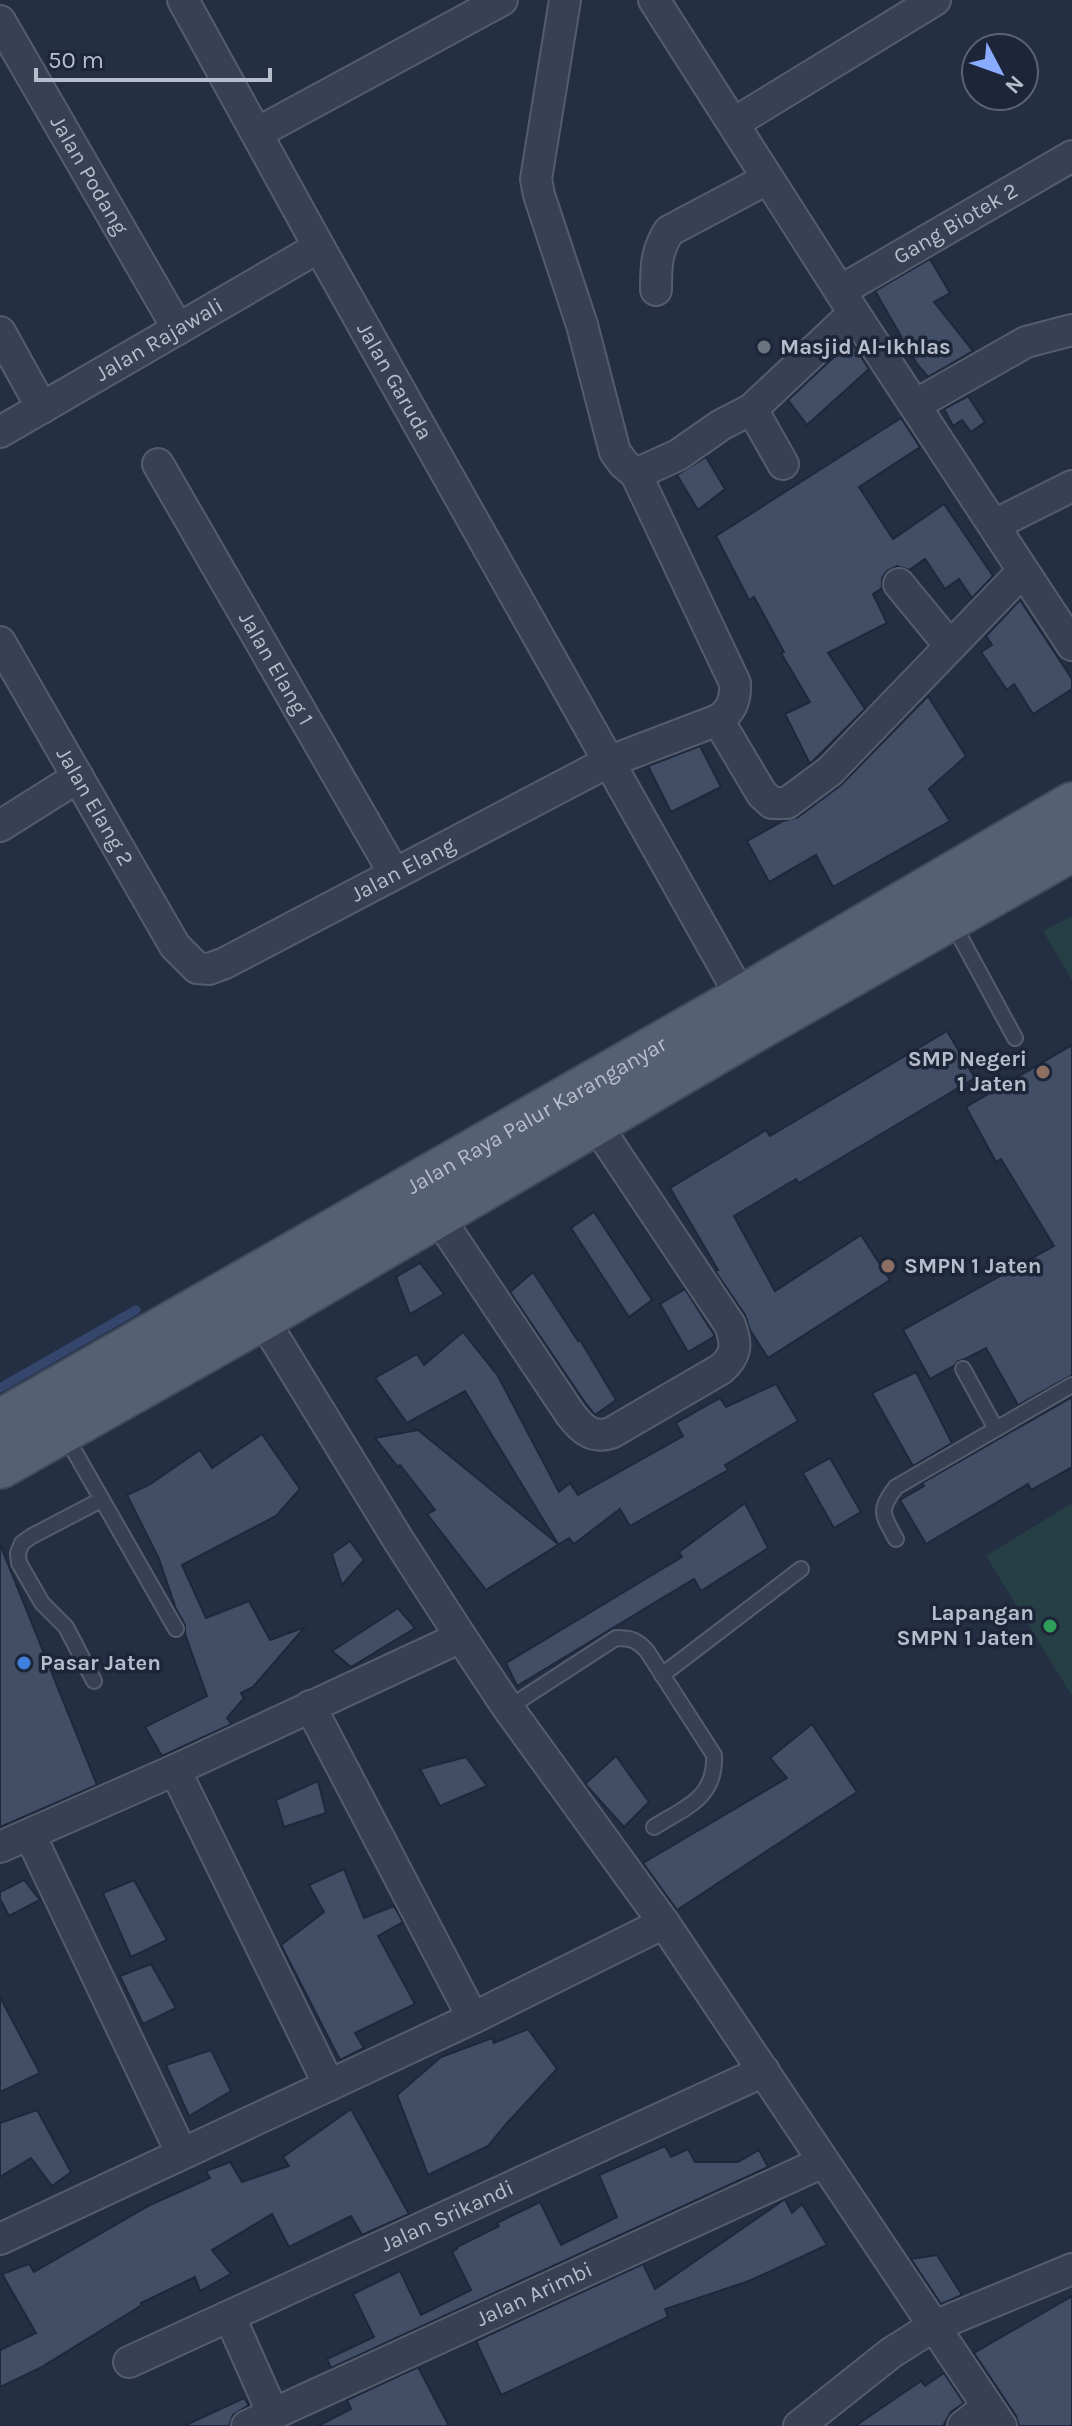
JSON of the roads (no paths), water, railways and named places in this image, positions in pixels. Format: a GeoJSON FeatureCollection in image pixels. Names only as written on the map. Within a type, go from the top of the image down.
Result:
{"type":"FeatureCollection","features":[{"type":"Feature","properties":{"kind":"main road","name":"Jalan Raya Palur Karanganyar"},"geometry":{"type":"LineString","coordinates":[[0,1466],[52,1414],[941,903],[1072,805]]}},
{"type":"Feature","properties":{"kind":"main road","name":"Jalan Raya Palur Karanganyar"},"geometry":{"type":"LineString","coordinates":[[941,903],[1072,849]]}},
{"type":"Feature","properties":{"kind":"main road","name":"Jalan Raya Palur Karanganyar"},"geometry":{"type":"LineString","coordinates":[[251,1301],[437,1215],[595,1123],[752,1011]]}},
{"type":"Feature","properties":{"kind":"main road","name":"Jalan Raya Palur Karanganyar"},"geometry":{"type":"LineString","coordinates":[[0,1422],[52,1414]]}},
{"type":"Feature","properties":{"kind":"street","name":"Jalan Garuda"},"geometry":{"type":"LineString","coordinates":[[183,0],[608,762],[752,1011]]}},
{"type":"Feature","properties":{"kind":"street"},"geometry":{"type":"LineString","coordinates":[[257,133],[502,0]]}},
{"type":"Feature","properties":{"kind":"street"},"geometry":{"type":"LineString","coordinates":[[565,0],[536,179],[549,229],[582,325],[615,452],[636,474],[735,683],[730,710],[718,720],[762,794],[772,803],[787,803],[841,761],[1023,571]]}},
{"type":"Feature","properties":{"kind":"street"},"geometry":{"type":"LineString","coordinates":[[654,0],[767,179],[1072,645]]}},
{"type":"Feature","properties":{"kind":"street"},"geometry":{"type":"LineString","coordinates":[[734,123],[935,0]]}},
{"type":"Feature","properties":{"kind":"street","name":"Jalan Podang"},"geometry":{"type":"LineString","coordinates":[[0,21],[178,329]]}},
{"type":"Feature","properties":{"kind":"street","name":"Gang Biotek 2"},"geometry":{"type":"LineString","coordinates":[[636,474],[678,455],[721,425],[752,409],[847,302],[1072,156]]}},
{"type":"Feature","properties":{"kind":"street"},"geometry":{"type":"LineString","coordinates":[[656,290],[656,261],[660,245],[669,231],[767,179]]}},
{"type":"Feature","properties":{"kind":"street","name":"Jalan Rajawali"},"geometry":{"type":"LineString","coordinates":[[0,432],[319,247]]}},
{"type":"Feature","properties":{"kind":"street"},"geometry":{"type":"LineString","coordinates":[[915,405],[1026,342],[1072,330]]}},
{"type":"Feature","properties":{"kind":"street"},"geometry":{"type":"LineString","coordinates":[[0,332],[42,408]]}},
{"type":"Feature","properties":{"kind":"street"},"geometry":{"type":"LineString","coordinates":[[752,409],[783,464]]}},
{"type":"Feature","properties":{"kind":"street","name":"Jalan Elang 1"},"geometry":{"type":"LineString","coordinates":[[158,464],[394,873]]}},
{"type":"Feature","properties":{"kind":"street"},"geometry":{"type":"LineString","coordinates":[[994,525],[1072,486]]}},
{"type":"Feature","properties":{"kind":"street"},"geometry":{"type":"LineString","coordinates":[[899,584],[950,646]]}},
{"type":"Feature","properties":{"kind":"street","name":"Jalan Elang 2"},"geometry":{"type":"LineString","coordinates":[[0,642],[175,946],[197,968]]}},
{"type":"Feature","properties":{"kind":"street","name":"Jalan Elang"},"geometry":{"type":"LineString","coordinates":[[197,968],[209,969],[225,963],[608,762],[718,720]]}},
{"type":"Feature","properties":{"kind":"street"},"geometry":{"type":"LineString","coordinates":[[0,826],[78,777]]}},
{"type":"Feature","properties":{"kind":"street"},"geometry":{"type":"LineString","coordinates":[[437,1215],[571,1415],[585,1431],[598,1436],[611,1433],[721,1369],[736,1351],[730,1325],[595,1123]]}},
{"type":"Feature","properties":{"kind":"street"},"geometry":{"type":"LineString","coordinates":[[251,1301],[399,1541],[508,1708],[664,1923],[994,2416],[963,2426]]}},
{"type":"Feature","properties":{"kind":"street"},"geometry":{"type":"LineString","coordinates":[[0,1847],[175,1770],[461,1637]]}},
{"type":"Feature","properties":{"kind":"street"},"geometry":{"type":"LineString","coordinates":[[310,1706],[473,2018]]}},
{"type":"Feature","properties":{"kind":"street"},"geometry":{"type":"LineString","coordinates":[[175,1770],[329,2085]]}},
{"type":"Feature","properties":{"kind":"street"},"geometry":{"type":"LineString","coordinates":[[30,1835],[181,2152]]}},
{"type":"Feature","properties":{"kind":"street"},"geometry":{"type":"LineString","coordinates":[[0,2239],[473,2018],[664,1923]]}},
{"type":"Feature","properties":{"kind":"street","name":"Jalan Srikandi"},"geometry":{"type":"LineString","coordinates":[[129,2362],[764,2071]]}},
{"type":"Feature","properties":{"kind":"street","name":"Jalan Arimbi"},"geometry":{"type":"LineString","coordinates":[[260,2420],[823,2162]]}},
{"type":"Feature","properties":{"kind":"street"},"geometry":{"type":"LineString","coordinates":[[799,2426],[891,2353],[932,2327],[1072,2269]]}},
{"type":"Feature","properties":{"kind":"street"},"geometry":{"type":"LineString","coordinates":[[230,2317],[260,2420]]}},
{"type":"Feature","properties":{"kind":"lane"},"geometry":{"type":"LineString","coordinates":[[941,903],[1015,1038]]}},
{"type":"Feature","properties":{"kind":"lane"},"geometry":{"type":"LineString","coordinates":[[963,1369],[996,1429]]}},
{"type":"Feature","properties":{"kind":"lane"},"geometry":{"type":"LineString","coordinates":[[896,1539],[883,1516],[883,1507],[896,1487],[1072,1385]]}},
{"type":"Feature","properties":{"kind":"lane"},"geometry":{"type":"LineString","coordinates":[[52,1414],[176,1629]]}},
{"type":"Feature","properties":{"kind":"lane"},"geometry":{"type":"LineString","coordinates":[[94,1681],[66,1627],[42,1603],[19,1563],[18,1553],[22,1543],[32,1536],[101,1500]]}},
{"type":"Feature","properties":{"kind":"lane"},"geometry":{"type":"LineString","coordinates":[[662,1675],[801,1569]]}},
{"type":"Feature","properties":{"kind":"lane"},"geometry":{"type":"LineString","coordinates":[[508,1708],[616,1638],[631,1638],[640,1644],[714,1755],[715,1771],[711,1784],[696,1801],[654,1827]]}},
{"type":"Feature","properties":{"kind":"waterway"},"geometry":{"type":"LineString","coordinates":[[0,1388],[136,1310]]}},
{"type":"Feature","properties":{"kind":"place","name":"Masjid Al-Ikhlas"},"geometry":{"type":"Point","coordinates":[764,347]}},
{"type":"Feature","properties":{"kind":"place","name":"SMP Negeri 1 Jaten"},"geometry":{"type":"Point","coordinates":[1043,1072]}},
{"type":"Feature","properties":{"kind":"place","name":"SMPN 1 Jaten"},"geometry":{"type":"Point","coordinates":[888,1266]}},
{"type":"Feature","properties":{"kind":"place","name":"Lapangan SMPN 1 Jaten"},"geometry":{"type":"Point","coordinates":[1050,1626]}},
{"type":"Feature","properties":{"kind":"place","name":"Pasar Jaten"},"geometry":{"type":"Point","coordinates":[24,1663]}}]}
